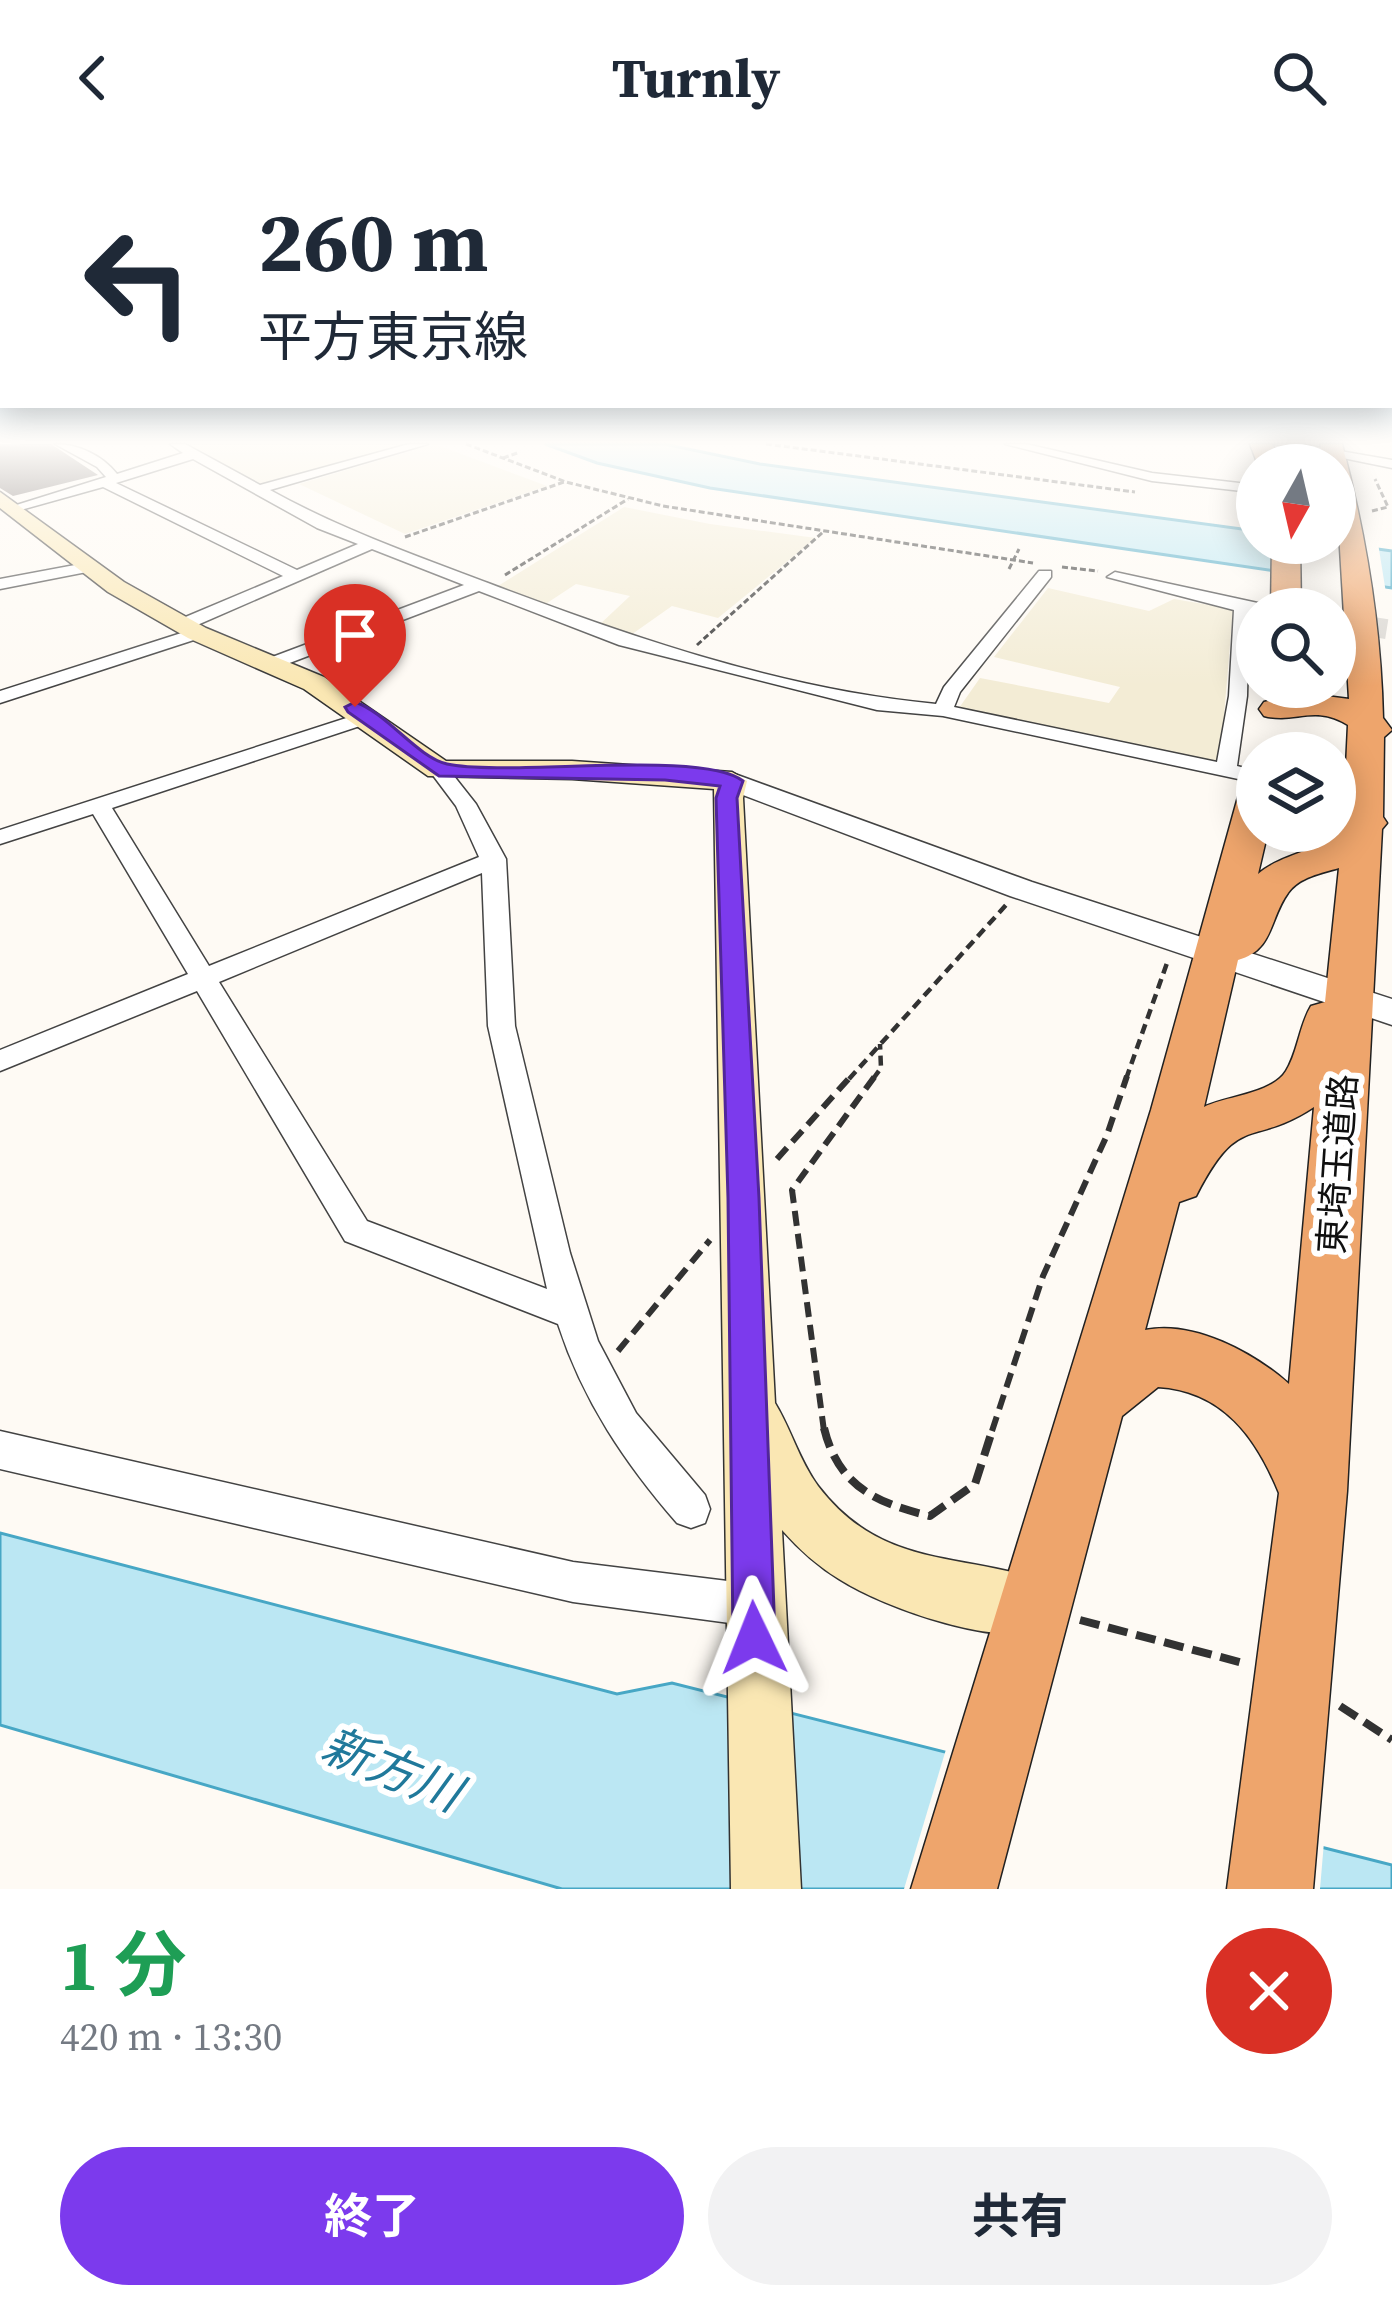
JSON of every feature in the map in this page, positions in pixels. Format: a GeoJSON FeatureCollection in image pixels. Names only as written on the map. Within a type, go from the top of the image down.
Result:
{"type":"FeatureCollection","features":[{"type":"Feature","properties":{"kind":"highway","name":"東埼玉道路"},"geometry":{"type":"LineString","coordinates":[[1270,1889],[1370,1005],[1375,729],[1364,525]]}},
{"type":"Feature","properties":{"kind":"highway"},"geometry":{"type":"LineString","coordinates":[[1340,708],[1375,729]]}},
{"type":"Feature","properties":{"kind":"highway"},"geometry":{"type":"LineString","coordinates":[[954,1889],[1138,1245],[1197,946],[1236,805]]}},
{"type":"Feature","properties":{"kind":"highway"},"geometry":{"type":"LineString","coordinates":[[1197,946],[1250,937],[1267,890],[1279,877],[1344,854],[1375,813]]}},
{"type":"Feature","properties":{"kind":"highway"},"geometry":{"type":"LineString","coordinates":[[1138,1245],[1169,1200],[1187,1151],[1202,1131],[1222,1119],[1291,1098],[1313,1072],[1322,1026],[1370,1005]]}},
{"type":"Feature","properties":{"kind":"highway"},"geometry":{"type":"LineString","coordinates":[[1095,1398],[1127,1368],[1150,1358],[1207,1367],[1263,1402],[1289,1433],[1312,1496]]}},
{"type":"Feature","properties":{"kind":"main road"},"geometry":{"type":"LineString","coordinates":[[33,525],[190,629],[273,663],[368,717],[439,770],[665,773],[732,781],[727,798],[766,1889]]}},
{"type":"Feature","properties":{"kind":"main road"},"geometry":{"type":"LineString","coordinates":[[746,1382],[783,1490],[811,1525],[873,1570],[971,1599],[1025,1636]]}},
{"type":"Feature","properties":{"kind":"street"},"geometry":{"type":"LineString","coordinates":[[196,525],[296,577]]}},
{"type":"Feature","properties":{"kind":"street"},"geometry":{"type":"LineString","coordinates":[[331,525],[625,641],[877,704],[943,710],[1236,782]]}},
{"type":"Feature","properties":{"kind":"street"},"geometry":{"type":"LineString","coordinates":[[0,697],[190,629],[374,545]]}},
{"type":"Feature","properties":{"kind":"street"},"geometry":{"type":"LineString","coordinates":[[0,584],[91,567]]}},
{"type":"Feature","properties":{"kind":"street"},"geometry":{"type":"LineString","coordinates":[[943,710],[951,691],[1045,574]]}},
{"type":"Feature","properties":{"kind":"street"},"geometry":{"type":"LineString","coordinates":[[1111,575],[1236,599]]}},
{"type":"Feature","properties":{"kind":"street"},"geometry":{"type":"LineString","coordinates":[[273,663],[482,586]]}},
{"type":"Feature","properties":{"kind":"street"},"geometry":{"type":"LineString","coordinates":[[1356,619],[1370,618]]}},
{"type":"Feature","properties":{"kind":"street"},"geometry":{"type":"LineString","coordinates":[[0,837],[368,717]]}},
{"type":"Feature","properties":{"kind":"street"},"geometry":{"type":"LineString","coordinates":[[439,770],[485,832],[495,859],[499,1007],[566,1312],[595,1378],[636,1444],[691,1509]]}},
{"type":"Feature","properties":{"kind":"street"},"geometry":{"type":"LineString","coordinates":[[732,781],[1021,889],[1370,1005]]}},
{"type":"Feature","properties":{"kind":"street"},"geometry":{"type":"LineString","coordinates":[[99,805],[356,1231],[566,1312]]}},
{"type":"Feature","properties":{"kind":"street"},"geometry":{"type":"LineString","coordinates":[[0,1061],[495,859]]}},
{"type":"Feature","properties":{"kind":"street"},"geometry":{"type":"LineString","coordinates":[[0,1450],[753,1622]]}},
{"type":"Feature","properties":{"kind":"path"},"geometry":{"type":"LineString","coordinates":[[374,545],[436,525]]}},
{"type":"Feature","properties":{"kind":"path"},"geometry":{"type":"LineString","coordinates":[[482,586],[586,525]]}},
{"type":"Feature","properties":{"kind":"path"},"geometry":{"type":"LineString","coordinates":[[781,525],[1111,575]]}},
{"type":"Feature","properties":{"kind":"path"},"geometry":{"type":"LineString","coordinates":[[684,656],[823,532]]}},
{"type":"Feature","properties":{"kind":"path"},"geometry":{"type":"LineString","coordinates":[[1009,569],[1019,549]]}},
{"type":"Feature","properties":{"kind":"path"},"geometry":{"type":"LineString","coordinates":[[742,1165],[780,1157],[1021,889]]}},
{"type":"Feature","properties":{"kind":"path"},"geometry":{"type":"LineString","coordinates":[[880,1044],[881,1068],[792,1190],[818,1408],[831,1459],[878,1503],[930,1516],[975,1484],[1043,1276],[1197,946]]}},
{"type":"Feature","properties":{"kind":"path"},"geometry":{"type":"LineString","coordinates":[[595,1378],[702,1246],[722,1232],[744,1232]]}},
{"type":"Feature","properties":{"kind":"path"},"geometry":{"type":"LineString","coordinates":[[1025,1636],[1289,1712]]}},
{"type":"Feature","properties":{"kind":"shaded area"},"geometry":{"type":"Polygon","coordinates":[[[386,525],[432,525],[405,534],[386,525]]]}},
{"type":"Feature","properties":{"kind":"shaded area"},"geometry":{"type":"Polygon","coordinates":[[[595,525],[717,525],[816,538],[718,618],[672,606],[628,637],[598,626],[630,596],[576,584],[544,605],[498,586],[595,525]]]}},
{"type":"Feature","properties":{"kind":"shaded area"},"geometry":{"type":"Polygon","coordinates":[[[1048,588],[1149,611],[1174,599],[1233,609],[1220,763],[959,708],[980,678],[1109,703],[1120,687],[994,657],[1048,588]]]}},
{"type":"Feature","properties":{"kind":"water"},"geometry":{"type":"Polygon","coordinates":[[[961,525],[1236,528],[1236,564],[1356,564],[1356,546],[1392,551],[1392,588],[961,525]]]}},
{"type":"Feature","properties":{"kind":"water","name":"新方川"},"geometry":{"type":"Polygon","coordinates":[[[0,1533],[617,1694],[672,1683],[1392,1865],[1392,1889],[562,1889],[0,1725],[0,1533]]]}},
{"type":"Feature","properties":{"kind":"pier"},"geometry":{"type":"Polygon","coordinates":[[[1356,540],[1378,543],[1386,593],[1356,588],[1271,576],[1271,564],[1356,564],[1356,540]]]}},
{"type":"Feature","properties":{"kind":"pier"},"geometry":{"type":"Polygon","coordinates":[[[947,1746],[1324,1842],[1320,1889],[904,1889],[947,1746]]]}},
{"type":"Feature","properties":{"kind":"tunnel"},"geometry":{"type":"LineString","coordinates":[[1367,626],[1392,630]]}},
{"type":"Feature","properties":{"kind":"route"},"geometry":{"type":"LineString","coordinates":[[355,707],[439,770],[665,773],[732,781],[727,798],[754,1638]]}}]}
